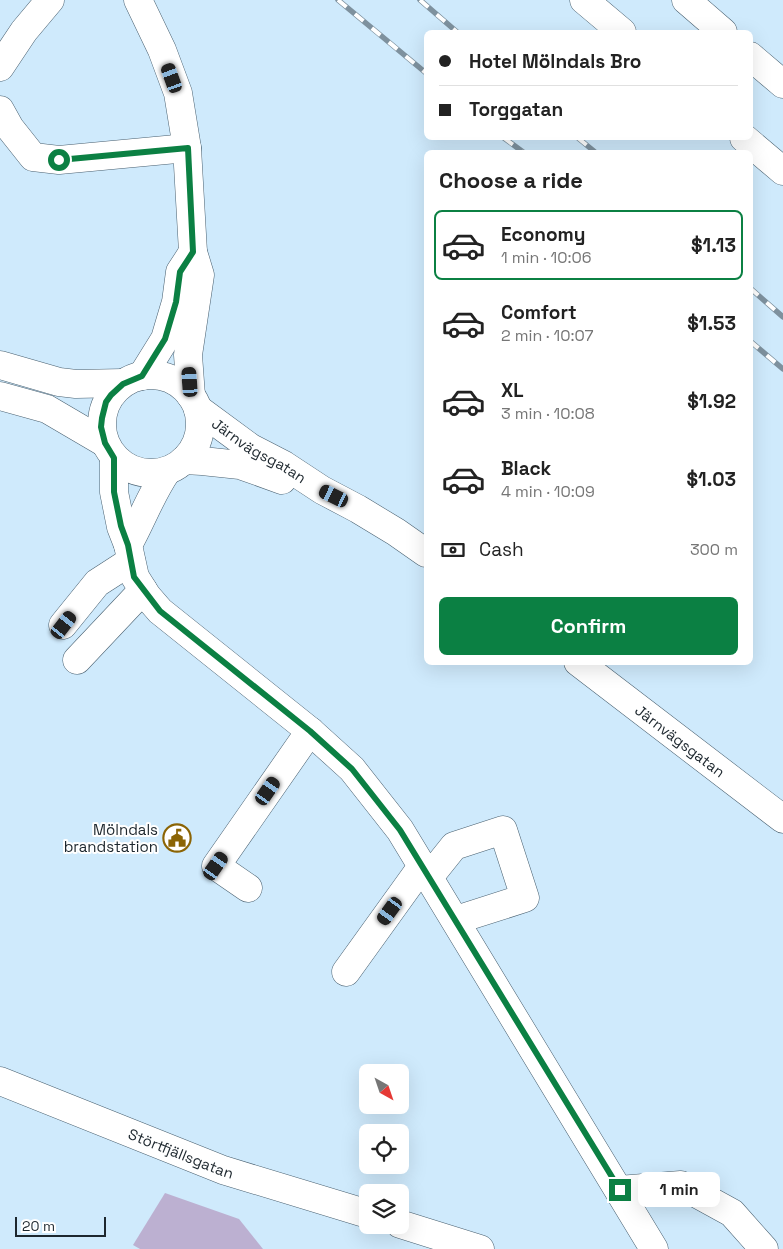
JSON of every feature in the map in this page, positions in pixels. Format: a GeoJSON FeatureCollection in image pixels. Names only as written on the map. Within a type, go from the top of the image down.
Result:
{"type":"FeatureCollection","features":[{"type":"Feature","properties":{"kind":"main road"},"geometry":{"type":"LineString","coordinates":[[0,67],[24,30],[50,0]]}},
{"type":"Feature","properties":{"kind":"main road"},"geometry":{"type":"LineString","coordinates":[[64,625],[97,583],[130,553],[138,526],[155,488],[196,442],[200,426],[194,403],[188,355],[200,275],[193,252],[188,148],[178,93],[162,50],[138,0]]}},
{"type":"Feature","properties":{"kind":"main road"},"geometry":{"type":"LineString","coordinates":[[584,0],[620,30]]}},
{"type":"Feature","properties":{"kind":"main road"},"geometry":{"type":"LineString","coordinates":[[686,0],[721,30]]}},
{"type":"Feature","properties":{"kind":"main road"},"geometry":{"type":"LineString","coordinates":[[753,59],[783,84]]}},
{"type":"Feature","properties":{"kind":"main road"},"geometry":{"type":"LineString","coordinates":[[3,123],[33,158],[59,160],[188,148]]}},
{"type":"Feature","properties":{"kind":"main road"},"geometry":{"type":"LineString","coordinates":[[746,140],[783,171]]}},
{"type":"Feature","properties":{"kind":"main road"},"geometry":{"type":"LineString","coordinates":[[193,252],[180,272],[176,302],[165,339],[132,380],[111,395],[104,410],[101,427],[109,450],[114,492],[121,526],[130,553],[134,577],[160,611],[310,731],[352,769],[400,830],[620,1190],[654,1249]]}},
{"type":"Feature","properties":{"kind":"main road"},"geometry":{"type":"LineString","coordinates":[[0,365],[59,382],[76,384],[160,376],[185,389],[194,403]]}},
{"type":"Feature","properties":{"kind":"main road"},"geometry":{"type":"LineString","coordinates":[[0,396],[47,409],[109,450],[130,469],[139,472],[158,473],[176,466]]}},
{"type":"Feature","properties":{"kind":"main road","name":"Järnvägsgatan"},"geometry":{"type":"LineString","coordinates":[[194,403],[252,448],[284,465],[322,490],[358,508],[424,552]]}},
{"type":"Feature","properties":{"kind":"main road","name":"Järnvägsgatan"},"geometry":{"type":"LineString","coordinates":[[176,466],[202,460],[240,465],[322,490]]}},
{"type":"Feature","properties":{"kind":"main road"},"geometry":{"type":"LineString","coordinates":[[76,660],[143,590]]}},
{"type":"Feature","properties":{"kind":"main road","name":"Järnvägsgatan"},"geometry":{"type":"LineString","coordinates":[[582,665],[783,819]]}},
{"type":"Feature","properties":{"kind":"main road"},"geometry":{"type":"LineString","coordinates":[[248,888],[216,866],[310,731]]}},
{"type":"Feature","properties":{"kind":"main road"},"geometry":{"type":"LineString","coordinates":[[346,972],[426,871],[454,846],[503,830],[525,898],[456,920]]}},
{"type":"Feature","properties":{"kind":"main road","name":"Störtfjällsgatan"},"geometry":{"type":"LineString","coordinates":[[0,1081],[223,1170],[359,1211]]}},
{"type":"Feature","properties":{"kind":"main road"},"geometry":{"type":"LineString","coordinates":[[620,1190],[681,1186],[732,1213],[764,1249]]}},
{"type":"Feature","properties":{"kind":"main road"},"geometry":{"type":"LineString","coordinates":[[409,1227],[480,1249]]}},
{"type":"Feature","properties":{"kind":"shaded area"},"geometry":{"type":"Polygon","coordinates":[[[165,1193],[239,1219],[263,1249],[140,1249],[133,1245],[165,1193]]]}},
{"type":"Feature","properties":{"kind":"railway"},"geometry":{"type":"LineString","coordinates":[[338,0],[424,71]]}},
{"type":"Feature","properties":{"kind":"railway"},"geometry":{"type":"LineString","coordinates":[[420,0],[455,30]]}},
{"type":"Feature","properties":{"kind":"railway"},"geometry":{"type":"LineString","coordinates":[[507,140],[520,150]]}},
{"type":"Feature","properties":{"kind":"railway"},"geometry":{"type":"LineString","coordinates":[[580,140],[593,150]]}},
{"type":"Feature","properties":{"kind":"railway"},"geometry":{"type":"LineString","coordinates":[[753,291],[783,317]]}},
{"type":"Feature","properties":{"kind":"railway"},"geometry":{"type":"LineString","coordinates":[[753,344],[783,369]]}},
{"type":"Feature","properties":{"kind":"place","name":"Mölndals brandstation"},"geometry":{"type":"Point","coordinates":[177,838]}},
{"type":"Feature","properties":{"kind":"route"},"geometry":{"type":"LineString","coordinates":[[59,160],[188,148],[193,252],[180,272],[176,302],[165,339],[142,376],[116,388],[106,402],[102,418],[102,435],[114,458],[114,492],[134,577],[160,611],[310,731],[352,769],[400,830],[620,1190]]}}]}
